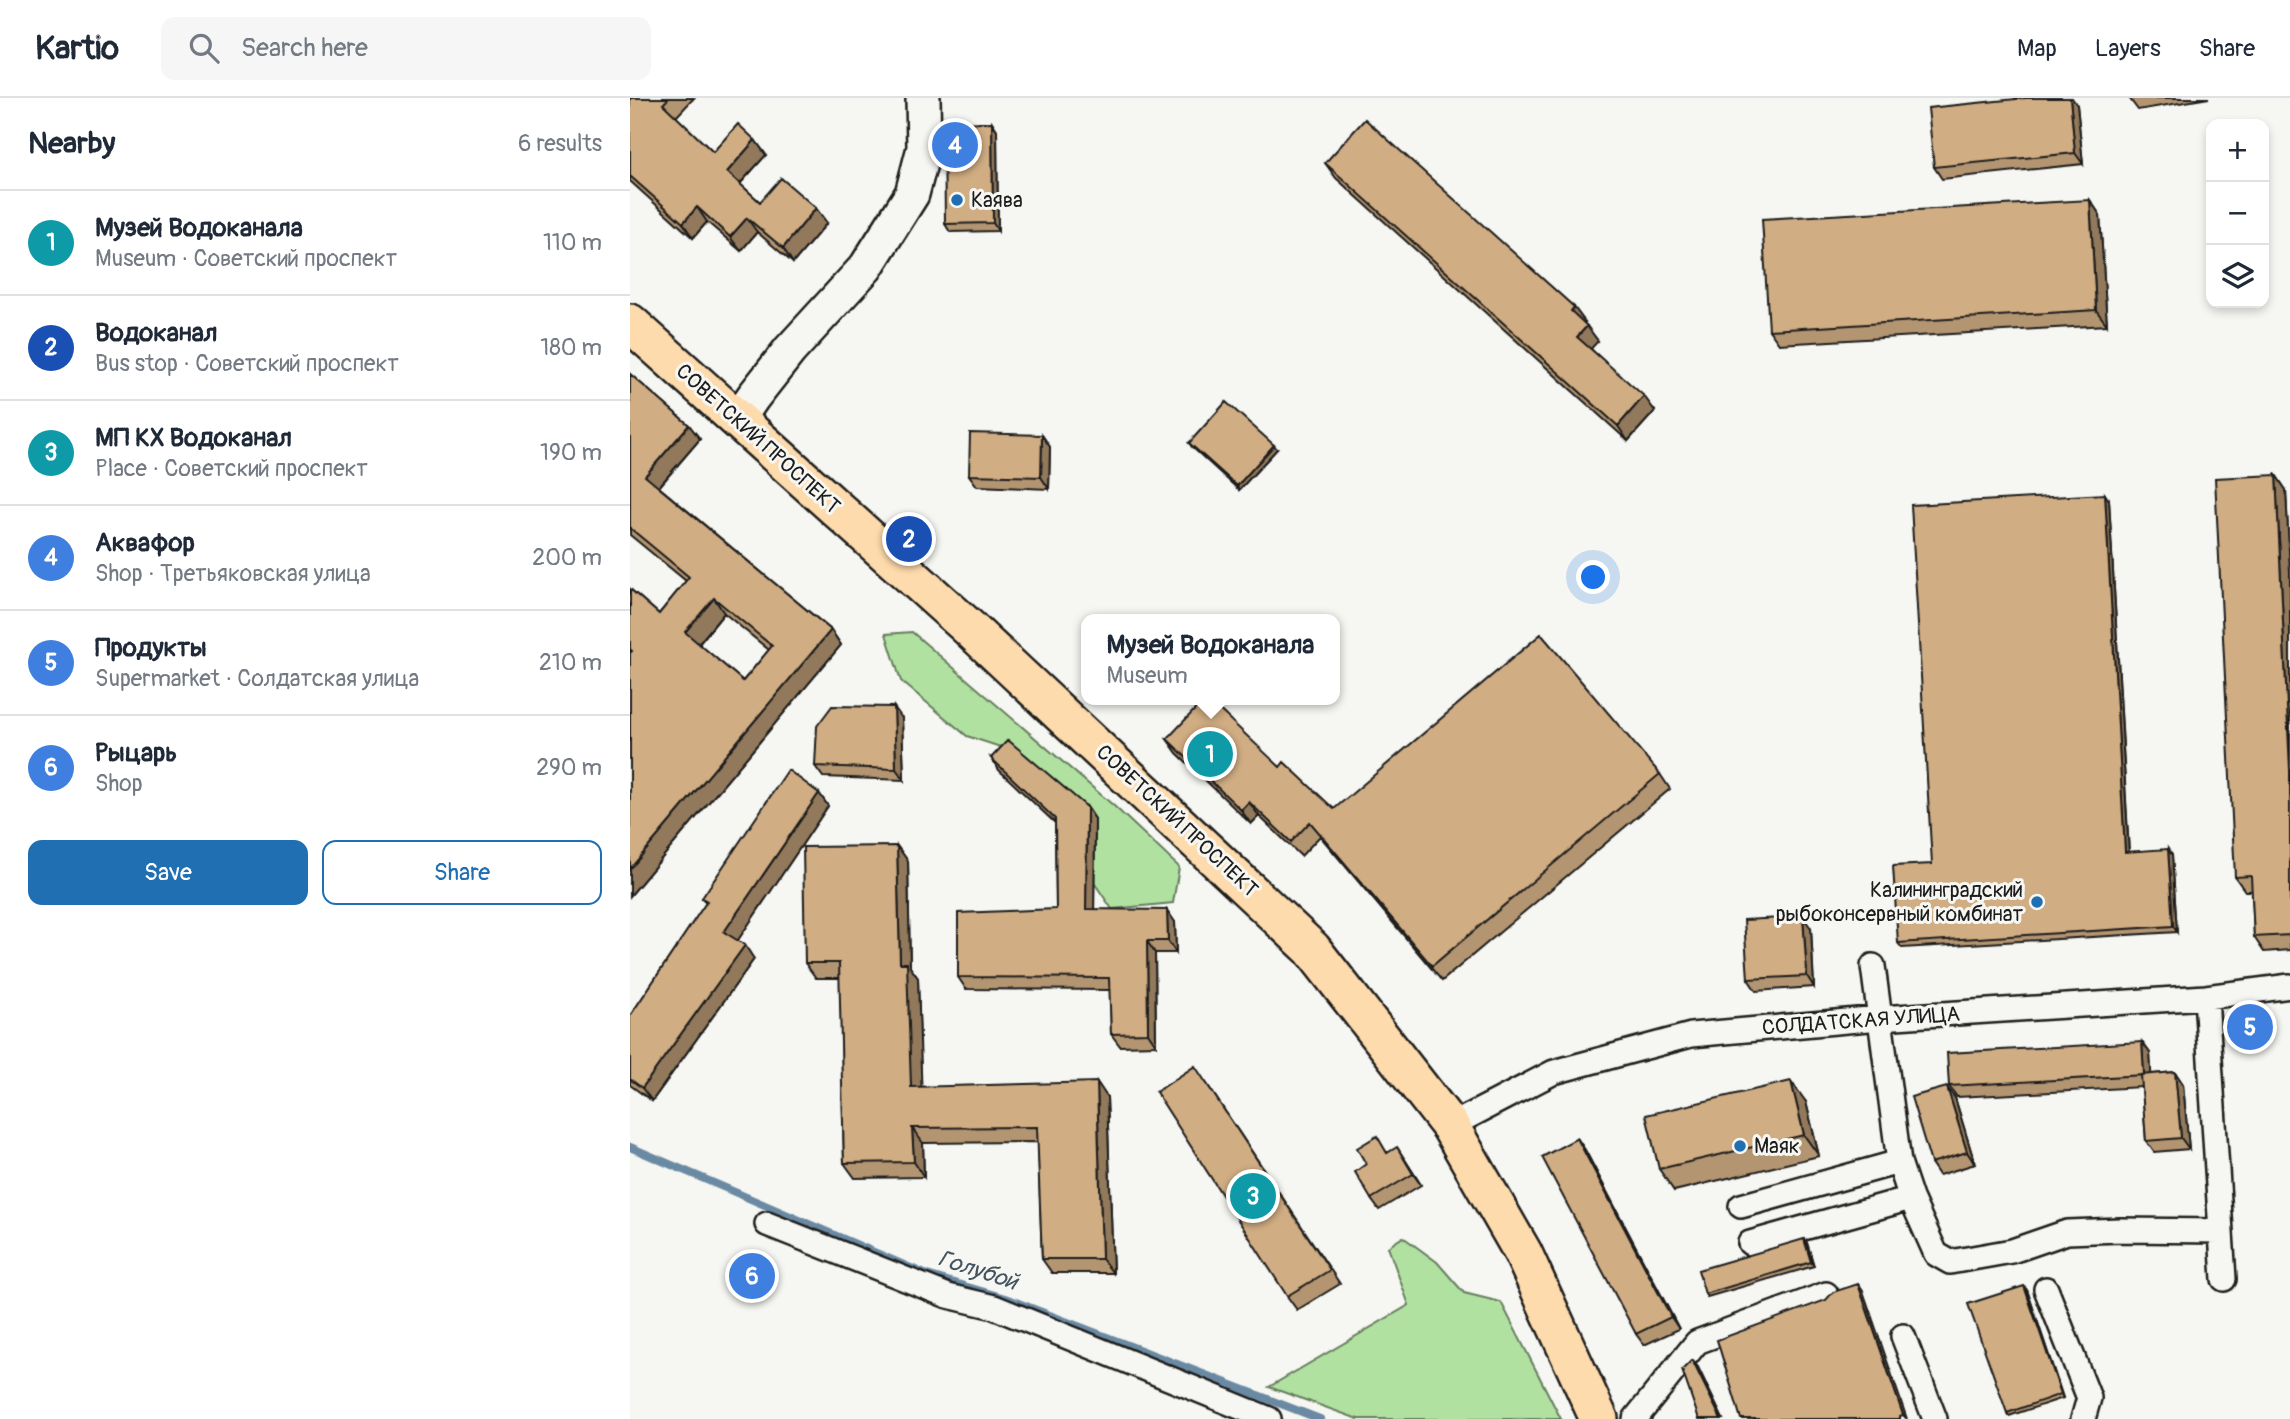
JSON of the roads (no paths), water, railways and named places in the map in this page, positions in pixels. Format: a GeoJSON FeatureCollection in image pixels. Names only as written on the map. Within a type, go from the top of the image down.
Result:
{"type":"FeatureCollection","features":[{"type":"Feature","properties":{"kind":"main road","name":"СОВЕТСКИЙ ПРОСПЕКТ"},"geometry":{"type":"LineString","coordinates":[[630,324],[978,637],[1312,949],[1450,1126],[1523,1253],[1599,1419]]}},
{"type":"Feature","properties":{"kind":"street"},"geometry":{"type":"LineString","coordinates":[[738,419],[790,350],[866,267],[912,194],[924,148],[923,98]]}},
{"type":"Feature","properties":{"kind":"street"},"geometry":{"type":"LineString","coordinates":[[1873,966],[1899,1161],[1911,1198],[1936,1254],[1950,1262],[2012,1251],[2067,1232],[2221,1231]]}},
{"type":"Feature","properties":{"kind":"street","name":"СОЛДАТСКАЯ УЛИЦА"},"geometry":{"type":"LineString","coordinates":[[1450,1126],[1555,1072],[1690,1035],[1880,1018],[2206,997],[2290,986]]}},
{"type":"Feature","properties":{"kind":"street"},"geometry":{"type":"LineString","coordinates":[[2206,997],[2224,1279]]}},
{"type":"Feature","properties":{"kind":"street"},"geometry":{"type":"LineString","coordinates":[[1741,1206],[1899,1161]]}},
{"type":"Feature","properties":{"kind":"street"},"geometry":{"type":"LineString","coordinates":[[1750,1243],[1911,1198]]}},
{"type":"Feature","properties":{"kind":"street"},"geometry":{"type":"LineString","coordinates":[[767,1224],[948,1296],[994,1307],[1269,1419]]}},
{"type":"Feature","properties":{"kind":"street"},"geometry":{"type":"LineString","coordinates":[[2046,1289],[2089,1398],[2082,1419]]}},
{"type":"Feature","properties":{"kind":"street"},"geometry":{"type":"LineString","coordinates":[[1635,1419],[1697,1342],[1826,1294]]}},
{"type":"Feature","properties":{"kind":"street"},"geometry":{"type":"LineString","coordinates":[[1903,1336],[1935,1419]]}},
{"type":"Feature","properties":{"kind":"waterway","name":"Голубой"},"geometry":{"type":"LineString","coordinates":[[630,1147],[927,1275],[1005,1298],[1320,1419]]}},
{"type":"Feature","properties":{"kind":"place","name":"Аквафор"},"geometry":{"type":"Point","coordinates":[955,145]}},
{"type":"Feature","properties":{"kind":"place","name":"Каява"},"geometry":{"type":"Point","coordinates":[957,200]}},
{"type":"Feature","properties":{"kind":"place","name":"Водоканал"},"geometry":{"type":"Point","coordinates":[909,539]}},
{"type":"Feature","properties":{"kind":"place","name":"Музей Водоканала"},"geometry":{"type":"Point","coordinates":[1210,754]}},
{"type":"Feature","properties":{"kind":"place","name":"Калининградский рыбоконсервный комбинат"},"geometry":{"type":"Point","coordinates":[2037,902]}},
{"type":"Feature","properties":{"kind":"place","name":"Продукты"},"geometry":{"type":"Point","coordinates":[2250,1027]}},
{"type":"Feature","properties":{"kind":"place","name":"Маяк"},"geometry":{"type":"Point","coordinates":[1740,1146]}},
{"type":"Feature","properties":{"kind":"place","name":"МП КХ Водоканал"},"geometry":{"type":"Point","coordinates":[1253,1196]}},
{"type":"Feature","properties":{"kind":"place","name":"Рыцарь"},"geometry":{"type":"Point","coordinates":[752,1276]}}]}
